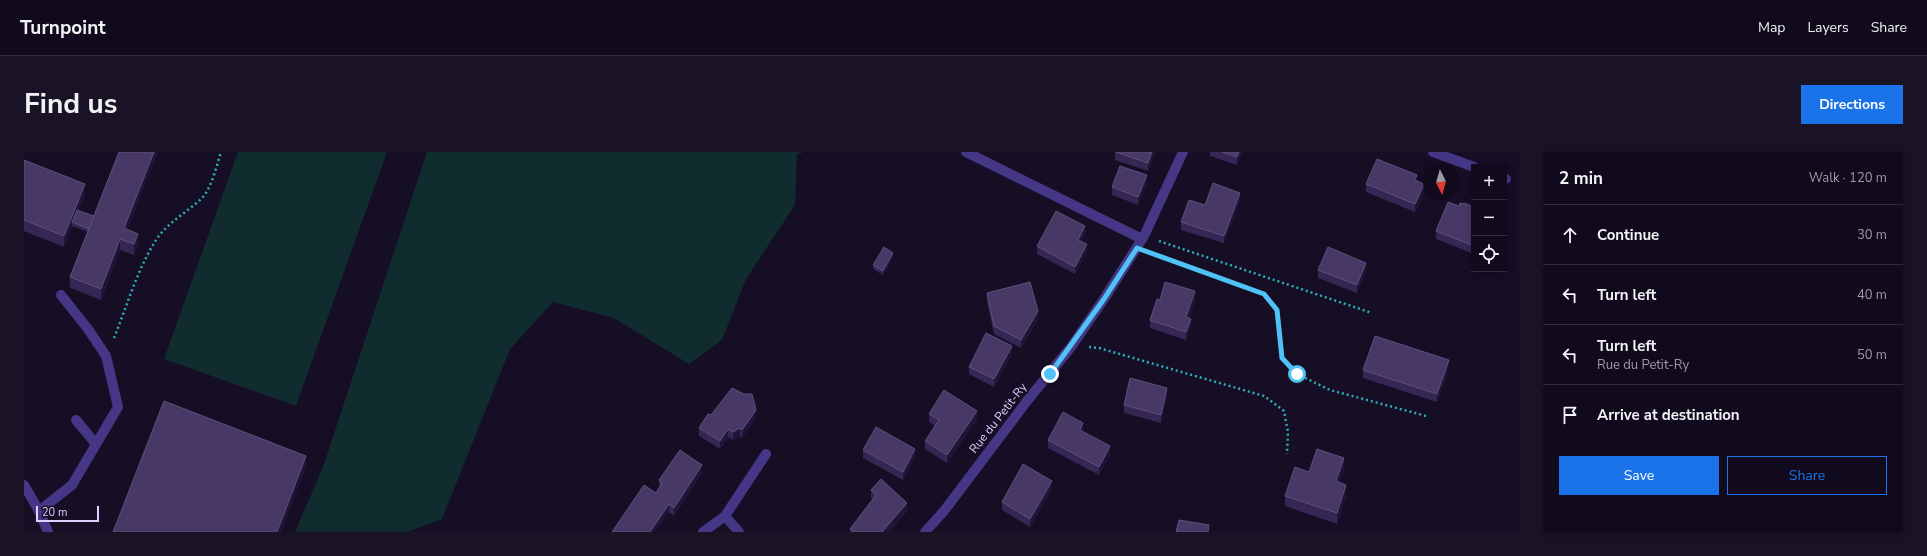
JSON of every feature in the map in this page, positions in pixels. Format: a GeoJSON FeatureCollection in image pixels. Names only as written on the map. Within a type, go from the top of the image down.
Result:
{"type":"FeatureCollection","features":[{"type":"Feature","properties":{"kind":"street"},"geometry":{"type":"LineString","coordinates":[[966,152],[1141,241]]}},
{"type":"Feature","properties":{"kind":"street","name":"Rue du Petit-Ry"},"geometry":{"type":"LineString","coordinates":[[925,532],[944,511],[1027,401],[1071,347],[1141,241],[1184,152]]}},
{"type":"Feature","properties":{"kind":"street"},"geometry":{"type":"LineString","coordinates":[[1433,152],[1471,166]]}},
{"type":"Feature","properties":{"kind":"street"},"geometry":{"type":"LineString","coordinates":[[39,511],[72,485],[118,407],[106,356],[88,329],[61,295]]}},
{"type":"Feature","properties":{"kind":"street"},"geometry":{"type":"LineString","coordinates":[[76,420],[96,444]]}},
{"type":"Feature","properties":{"kind":"street"},"geometry":{"type":"LineString","coordinates":[[703,532],[725,516],[766,454]]}},
{"type":"Feature","properties":{"kind":"street"},"geometry":{"type":"LineString","coordinates":[[24,485],[39,511],[48,532]]}},
{"type":"Feature","properties":{"kind":"street"},"geometry":{"type":"LineString","coordinates":[[725,516],[739,532]]}},
{"type":"Feature","properties":{"kind":"path"},"geometry":{"type":"LineString","coordinates":[[106,356],[146,258],[162,233],[202,198],[209,185],[221,152]]}},
{"type":"Feature","properties":{"kind":"path"},"geometry":{"type":"LineString","coordinates":[[1141,241],[1372,313]]}},
{"type":"Feature","properties":{"kind":"path"},"geometry":{"type":"LineString","coordinates":[[1141,241],[1264,294],[1277,310],[1282,358],[1297,374],[1330,390],[1426,416]]}},
{"type":"Feature","properties":{"kind":"path"},"geometry":{"type":"LineString","coordinates":[[1071,347],[1099,348],[1264,396],[1284,411],[1288,432],[1287,454]]}},
{"type":"Feature","properties":{"kind":"green space"},"geometry":{"type":"Polygon","coordinates":[[[238,152],[387,152],[296,406],[164,359],[238,152]]]}},
{"type":"Feature","properties":{"kind":"green space"},"geometry":{"type":"Polygon","coordinates":[[[427,152],[804,152],[797,154],[795,205],[746,279],[722,340],[689,364],[614,318],[553,302],[510,349],[442,519],[408,532],[295,532],[323,467],[427,152]]]}},
{"type":"Feature","properties":{"kind":"building"},"geometry":{"type":"Polygon","coordinates":[[[119,152],[154,152],[124,228],[138,234],[134,244],[120,239],[101,289],[70,277],[119,152]]]}},
{"type":"Feature","properties":{"kind":"building"},"geometry":{"type":"Polygon","coordinates":[[[1116,152],[1152,152],[1148,163],[1116,152]]]}},
{"type":"Feature","properties":{"kind":"building"},"geometry":{"type":"Polygon","coordinates":[[[1222,152],[1239,152],[1237,157],[1222,152]]]}},
{"type":"Feature","properties":{"kind":"building"},"geometry":{"type":"Polygon","coordinates":[[[1377,159],[1417,175],[1415,180],[1423,184],[1423,186],[1415,204],[1366,184],[1377,159]]]}},
{"type":"Feature","properties":{"kind":"building"},"geometry":{"type":"Polygon","coordinates":[[[24,160],[85,184],[64,236],[24,220],[24,160]]]}},
{"type":"Feature","properties":{"kind":"building"},"geometry":{"type":"Polygon","coordinates":[[[1120,166],[1147,175],[1138,197],[1112,187],[1120,166]]]}},
{"type":"Feature","properties":{"kind":"building"},"geometry":{"type":"Polygon","coordinates":[[[1213,183],[1240,193],[1224,236],[1181,222],[1189,200],[1205,205],[1213,183]]]}},
{"type":"Feature","properties":{"kind":"building"},"geometry":{"type":"Polygon","coordinates":[[[1448,202],[1459,206],[1460,203],[1471,206],[1471,245],[1436,231],[1448,202]]]}},
{"type":"Feature","properties":{"kind":"building"},"geometry":{"type":"Polygon","coordinates":[[[77,210],[94,216],[89,229],[72,222],[77,210]]]}},
{"type":"Feature","properties":{"kind":"building"},"geometry":{"type":"Polygon","coordinates":[[[1056,211],[1085,226],[1078,240],[1087,244],[1075,267],[1037,246],[1056,211]]]}},
{"type":"Feature","properties":{"kind":"building"},"geometry":{"type":"Polygon","coordinates":[[[884,247],[893,253],[883,271],[873,265],[884,247]]]}},
{"type":"Feature","properties":{"kind":"building"},"geometry":{"type":"Polygon","coordinates":[[[1328,247],[1366,263],[1357,285],[1318,270],[1328,247]]]}},
{"type":"Feature","properties":{"kind":"building"},"geometry":{"type":"Polygon","coordinates":[[[1030,282],[1038,311],[1021,340],[994,326],[987,293],[1030,282]]]}},
{"type":"Feature","properties":{"kind":"building"},"geometry":{"type":"Polygon","coordinates":[[[1165,282],[1195,291],[1186,317],[1191,319],[1186,332],[1150,320],[1157,299],[1160,300],[1165,282]]]}},
{"type":"Feature","properties":{"kind":"building"},"geometry":{"type":"Polygon","coordinates":[[[986,333],[1012,346],[994,379],[969,367],[986,333]]]}},
{"type":"Feature","properties":{"kind":"building"},"geometry":{"type":"Polygon","coordinates":[[[1375,336],[1449,360],[1437,394],[1363,370],[1375,336]]]}},
{"type":"Feature","properties":{"kind":"building"},"geometry":{"type":"Polygon","coordinates":[[[1130,378],[1167,388],[1161,415],[1124,405],[1130,378]]]}},
{"type":"Feature","properties":{"kind":"building"},"geometry":{"type":"Polygon","coordinates":[[[732,388],[744,394],[752,394],[756,410],[742,430],[740,428],[733,432],[728,429],[720,441],[699,428],[708,414],[711,415],[732,388]]]}},
{"type":"Feature","properties":{"kind":"building"},"geometry":{"type":"Polygon","coordinates":[[[944,390],[977,411],[947,455],[925,441],[939,420],[929,414],[944,390]]]}},
{"type":"Feature","properties":{"kind":"building"},"geometry":{"type":"Polygon","coordinates":[[[164,401],[306,456],[277,532],[113,532],[164,401]]]}},
{"type":"Feature","properties":{"kind":"building"},"geometry":{"type":"Polygon","coordinates":[[[1063,412],[1083,423],[1080,430],[1110,446],[1099,467],[1048,440],[1063,412]]]}},
{"type":"Feature","properties":{"kind":"building"},"geometry":{"type":"Polygon","coordinates":[[[876,427],[915,449],[903,472],[863,450],[876,427]]]}},
{"type":"Feature","properties":{"kind":"building"},"geometry":{"type":"Polygon","coordinates":[[[1317,449],[1344,458],[1336,481],[1346,485],[1337,513],[1285,496],[1295,467],[1309,472],[1317,449]]]}},
{"type":"Feature","properties":{"kind":"building"},"geometry":{"type":"Polygon","coordinates":[[[680,450],[702,465],[674,508],[669,504],[650,532],[612,532],[644,485],[656,493],[662,483],[659,480],[680,450]]]}},
{"type":"Feature","properties":{"kind":"building"},"geometry":{"type":"Polygon","coordinates":[[[1023,464],[1052,481],[1030,519],[1002,502],[1023,464]]]}},
{"type":"Feature","properties":{"kind":"building"},"geometry":{"type":"Polygon","coordinates":[[[881,479],[907,503],[882,532],[854,532],[850,529],[876,495],[871,490],[881,479]]]}},
{"type":"Feature","properties":{"kind":"building"},"geometry":{"type":"Polygon","coordinates":[[[1179,520],[1209,525],[1208,532],[1176,532],[1179,520]]]}},
{"type":"Feature","properties":{"kind":"route"},"geometry":{"type":"LineString","coordinates":[[1050,374],[1071,347],[1137,248],[1264,294],[1277,310],[1282,358],[1297,374]]}}]}
